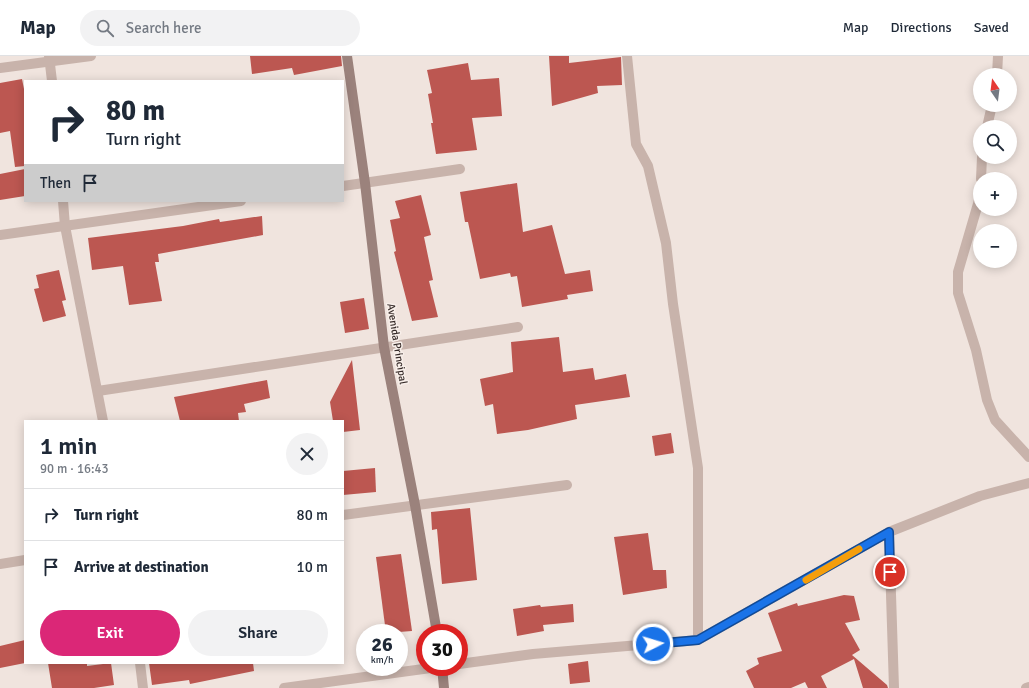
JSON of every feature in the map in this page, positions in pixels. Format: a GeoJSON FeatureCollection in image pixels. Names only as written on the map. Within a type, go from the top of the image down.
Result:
{"type":"FeatureCollection","features":[{"type":"Feature","properties":{"kind":"street"},"geometry":{"type":"LineString","coordinates":[[0,68],[49,59],[91,56]]}},
{"type":"Feature","properties":{"kind":"street","name":"Avenida Principal"},"geometry":{"type":"LineString","coordinates":[[347,56],[365,183],[384,347],[415,505],[435,624]]}},
{"type":"Feature","properties":{"kind":"street"},"geometry":{"type":"LineString","coordinates":[[627,56],[636,144],[648,166],[666,242],[673,304],[698,468],[698,640]]}},
{"type":"Feature","properties":{"kind":"street"},"geometry":{"type":"LineString","coordinates":[[997,68],[998,56]]}},
{"type":"Feature","properties":{"kind":"street"},"geometry":{"type":"LineString","coordinates":[[49,59],[52,80]]}},
{"type":"Feature","properties":{"kind":"street"},"geometry":{"type":"LineString","coordinates":[[344,186],[460,169]]}},
{"type":"Feature","properties":{"kind":"street"},"geometry":{"type":"LineString","coordinates":[[63,202],[65,226],[104,420]]}},
{"type":"Feature","properties":{"kind":"street"},"geometry":{"type":"LineString","coordinates":[[0,235],[234,202]]}},
{"type":"Feature","properties":{"kind":"street"},"geometry":{"type":"LineString","coordinates":[[974,216],[958,272],[958,293],[976,350],[987,400],[995,420],[1029,458]]}},
{"type":"Feature","properties":{"kind":"street"},"geometry":{"type":"LineString","coordinates":[[98,390],[518,327]]}},
{"type":"Feature","properties":{"kind":"street"},"geometry":{"type":"LineString","coordinates":[[468,663],[533,654],[698,640],[889,532],[980,496],[1029,483]]}},
{"type":"Feature","properties":{"kind":"street"},"geometry":{"type":"LineString","coordinates":[[344,515],[568,485]]}},
{"type":"Feature","properties":{"kind":"street"},"geometry":{"type":"LineString","coordinates":[[889,532],[894,688]]}},
{"type":"Feature","properties":{"kind":"street"},"geometry":{"type":"LineString","coordinates":[[0,564],[24,560]]}},
{"type":"Feature","properties":{"kind":"street"},"geometry":{"type":"LineString","coordinates":[[140,664],[143,688]]}},
{"type":"Feature","properties":{"kind":"street"},"geometry":{"type":"LineString","coordinates":[[284,688],[416,670]]}},
{"type":"Feature","properties":{"kind":"street"},"geometry":{"type":"LineString","coordinates":[[443,676],[444,688]]}},
{"type":"Feature","properties":{"kind":"building"},"geometry":{"type":"Polygon","coordinates":[[[250,56],[341,56],[342,66],[294,75],[292,68],[252,74],[250,56]]]}},
{"type":"Feature","properties":{"kind":"building"},"geometry":{"type":"Polygon","coordinates":[[[549,56],[569,56],[569,63],[621,57],[622,85],[597,86],[598,93],[552,106],[549,56]]]}},
{"type":"Feature","properties":{"kind":"building"},"geometry":{"type":"Polygon","coordinates":[[[468,63],[471,80],[499,78],[502,116],[472,118],[477,150],[436,154],[428,94],[432,93],[427,70],[468,63]]]}},
{"type":"Feature","properties":{"kind":"building"},"geometry":{"type":"Polygon","coordinates":[[[22,79],[24,89],[24,166],[15,167],[10,131],[0,133],[0,83],[22,79]]]}},
{"type":"Feature","properties":{"kind":"building"},"geometry":{"type":"Polygon","coordinates":[[[24,169],[24,196],[0,200],[0,174],[24,169]]]}},
{"type":"Feature","properties":{"kind":"building"},"geometry":{"type":"Polygon","coordinates":[[[517,183],[523,232],[552,225],[565,274],[590,270],[593,291],[567,295],[568,299],[522,307],[517,276],[511,277],[510,273],[480,279],[468,222],[465,222],[460,192],[517,183]]]}},
{"type":"Feature","properties":{"kind":"building"},"geometry":{"type":"Polygon","coordinates":[[[421,195],[431,235],[424,237],[433,280],[429,281],[438,317],[412,321],[394,252],[396,251],[390,220],[400,218],[395,201],[421,195]]]}},
{"type":"Feature","properties":{"kind":"building"},"geometry":{"type":"Polygon","coordinates":[[[262,216],[263,235],[158,254],[159,262],[155,262],[162,301],[129,305],[123,266],[92,270],[88,238],[183,226],[219,219],[220,222],[262,216]]]}},
{"type":"Feature","properties":{"kind":"building"},"geometry":{"type":"Polygon","coordinates":[[[59,270],[66,300],[62,301],[66,316],[43,322],[34,289],[39,288],[36,275],[59,270]]]}},
{"type":"Feature","properties":{"kind":"building"},"geometry":{"type":"Polygon","coordinates":[[[364,298],[369,329],[345,333],[340,302],[364,298]]]}},
{"type":"Feature","properties":{"kind":"building"},"geometry":{"type":"Polygon","coordinates":[[[559,337],[563,372],[593,368],[595,380],[626,374],[630,397],[575,405],[577,419],[528,430],[497,434],[493,404],[485,406],[480,379],[513,372],[511,342],[559,337]]]}},
{"type":"Feature","properties":{"kind":"building"},"geometry":{"type":"Polygon","coordinates":[[[352,360],[360,430],[344,432],[344,420],[333,420],[330,402],[352,360]]]}},
{"type":"Feature","properties":{"kind":"building"},"geometry":{"type":"Polygon","coordinates":[[[267,380],[270,398],[244,404],[246,412],[238,413],[239,420],[180,420],[174,397],[267,380]]]}},
{"type":"Feature","properties":{"kind":"building"},"geometry":{"type":"Polygon","coordinates":[[[671,433],[674,453],[655,456],[652,436],[671,433]]]}},
{"type":"Feature","properties":{"kind":"building"},"geometry":{"type":"Polygon","coordinates":[[[375,468],[376,492],[344,495],[344,471],[375,468]]]}},
{"type":"Feature","properties":{"kind":"building"},"geometry":{"type":"Polygon","coordinates":[[[470,508],[477,580],[442,584],[437,529],[432,530],[431,512],[470,508]]]}},
{"type":"Feature","properties":{"kind":"building"},"geometry":{"type":"Polygon","coordinates":[[[648,533],[653,570],[666,570],[667,588],[623,595],[614,537],[648,533]]]}},
{"type":"Feature","properties":{"kind":"building"},"geometry":{"type":"Polygon","coordinates":[[[401,554],[412,631],[408,631],[408,624],[385,624],[376,557],[401,554]]]}},
{"type":"Feature","properties":{"kind":"building"},"geometry":{"type":"Polygon","coordinates":[[[844,595],[854,596],[860,620],[845,623],[860,650],[852,655],[887,685],[888,688],[863,688],[854,659],[821,676],[827,688],[808,688],[805,682],[791,688],[754,688],[746,671],[759,664],[757,658],[782,651],[768,613],[797,603],[798,606],[844,595]]]}},
{"type":"Feature","properties":{"kind":"building"},"geometry":{"type":"Polygon","coordinates":[[[573,604],[574,622],[543,625],[544,631],[517,636],[513,609],[540,605],[541,607],[573,604]]]}},
{"type":"Feature","properties":{"kind":"building"},"geometry":{"type":"Polygon","coordinates":[[[24,640],[24,663],[0,668],[0,646],[24,640]]]}},
{"type":"Feature","properties":{"kind":"building"},"geometry":{"type":"Polygon","coordinates":[[[588,661],[590,682],[570,684],[568,664],[588,661]]]}},
{"type":"Feature","properties":{"kind":"building"},"geometry":{"type":"Polygon","coordinates":[[[48,664],[87,664],[87,666],[111,664],[114,685],[94,688],[52,688],[48,664]]]}},
{"type":"Feature","properties":{"kind":"building"},"geometry":{"type":"Polygon","coordinates":[[[149,664],[253,664],[254,671],[190,684],[189,680],[152,685],[149,664]]]}},
{"type":"Feature","properties":{"kind":"slow traffic"},"geometry":{"type":"LineString","coordinates":[[806,580],[859,549]]}},
{"type":"Feature","properties":{"kind":"route"},"geometry":{"type":"LineString","coordinates":[[653,644],[698,640],[784,593],[889,532],[890,572]]}}]}
